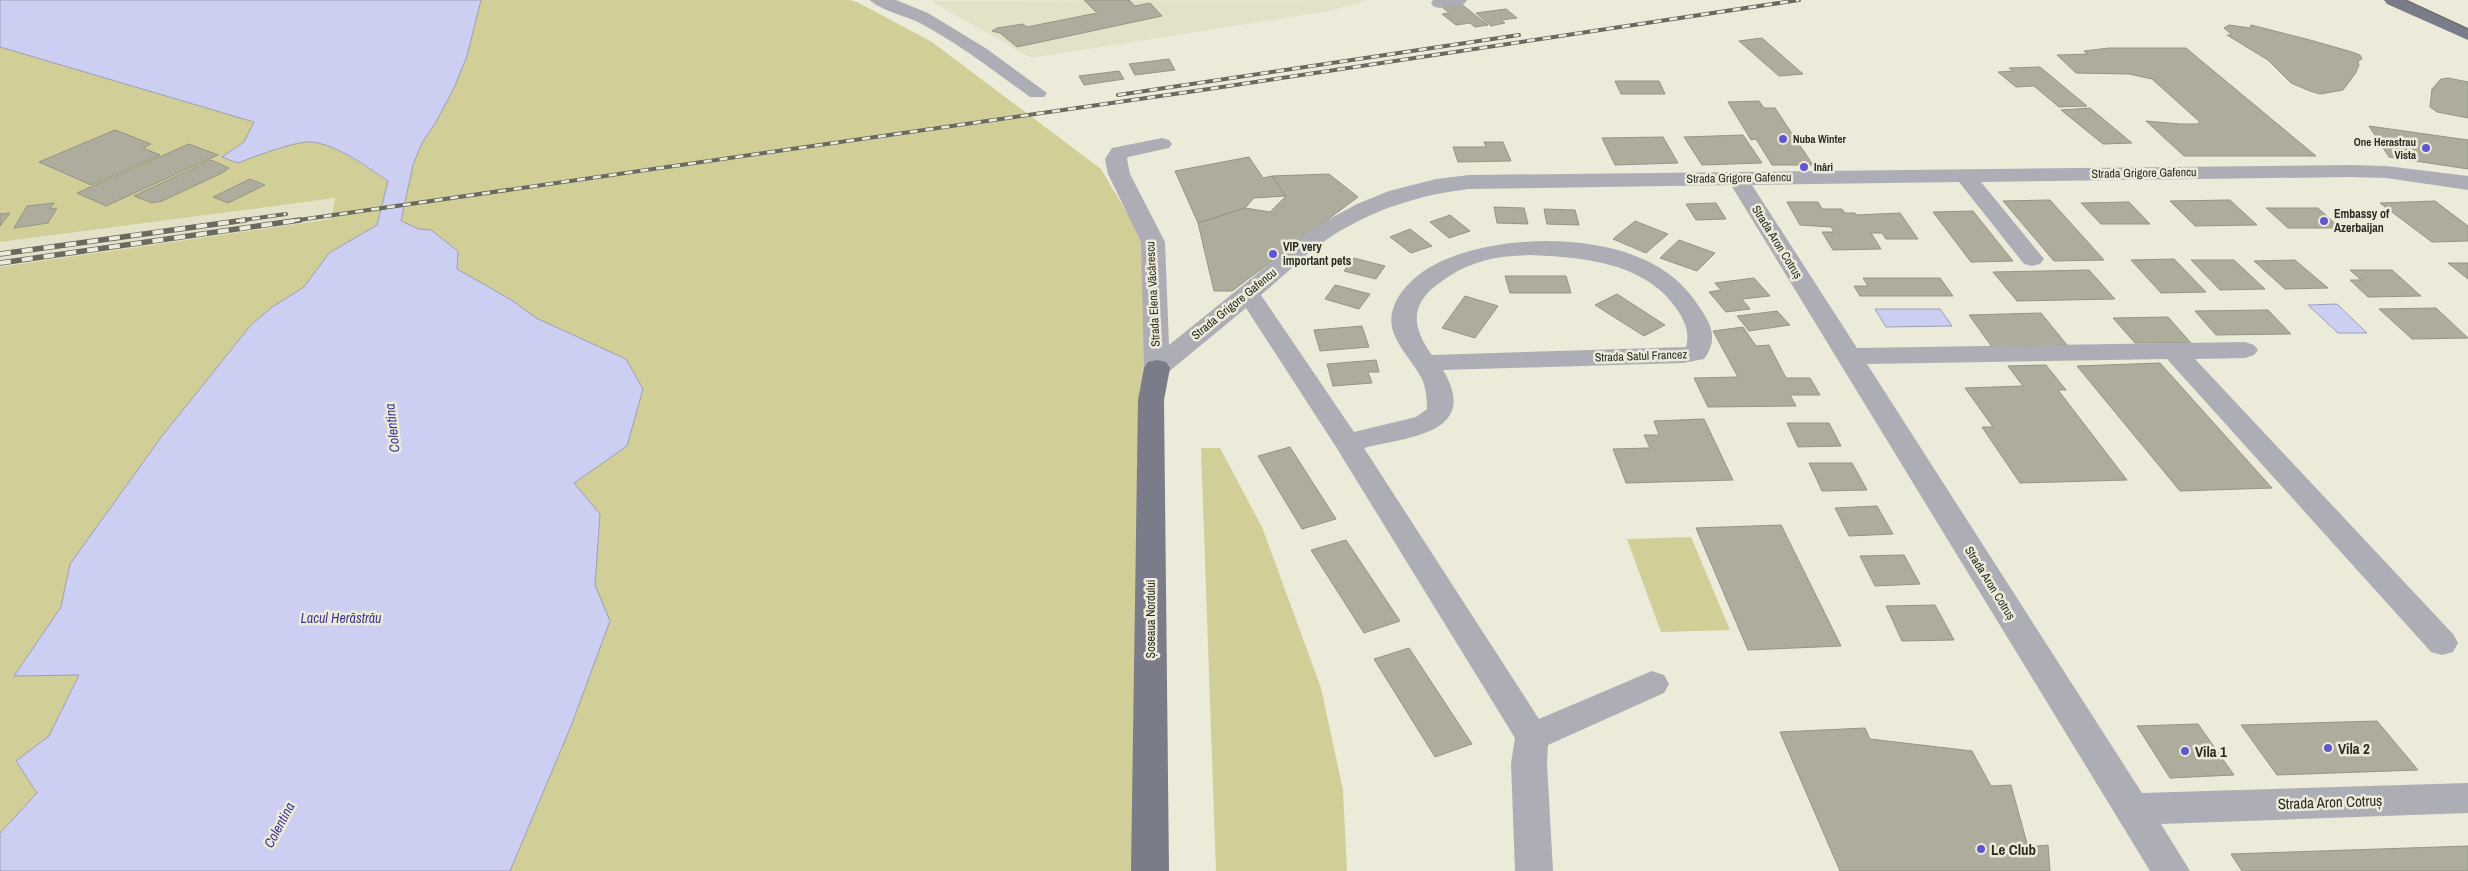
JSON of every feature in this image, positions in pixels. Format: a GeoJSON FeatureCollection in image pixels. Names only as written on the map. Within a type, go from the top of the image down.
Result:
{"type":"FeatureCollection","features":[{"type":"Feature","properties":{"kind":"main road"},"geometry":{"type":"LineString","coordinates":[[2393,0],[2468,35]]}},
{"type":"Feature","properties":{"kind":"main road"},"geometry":{"type":"LineString","coordinates":[[2430,0],[2468,18]]}},
{"type":"Feature","properties":{"kind":"main road","name":"Șoseaua Nordului"},"geometry":{"type":"LineString","coordinates":[[1150,871],[1151,400],[1157,368]]}},
{"type":"Feature","properties":{"kind":"street"},"geometry":{"type":"LineString","coordinates":[[1440,4],[1458,0]]}},
{"type":"Feature","properties":{"kind":"street"},"geometry":{"type":"LineString","coordinates":[[884,1],[953,32],[1037,93]]}},
{"type":"Feature","properties":{"kind":"street","name":"Strada Elena Văcărescu"},"geometry":{"type":"LineString","coordinates":[[1157,368],[1153,242],[1119,174],[1116,159],[1119,152],[1128,149],[1162,144]]}},
{"type":"Feature","properties":{"kind":"street","name":"Strada Grigore Gafencu"},"geometry":{"type":"LineString","coordinates":[[1157,368],[1323,232],[1365,209],[1436,186],[1470,182],[2351,170],[2386,172],[2468,184]]}},
{"type":"Feature","properties":{"kind":"street"},"geometry":{"type":"LineString","coordinates":[[1964,175],[2032,259]]}},
{"type":"Feature","properties":{"kind":"street","name":"Strada Aron Cotruș"},"geometry":{"type":"LineString","coordinates":[[1737,178],[2170,871]]}},
{"type":"Feature","properties":{"kind":"street","name":"Strada Satul Francez"},"geometry":{"type":"LineString","coordinates":[[1347,443],[1425,424],[1440,412],[1441,395],[1435,378],[1424,363],[1406,332],[1404,311],[1414,292],[1432,274],[1453,262],[1483,252],[1513,247],[1543,246],[1607,256],[1638,267],[1677,292],[1691,308],[1701,339],[1700,347],[1695,353],[1683,355],[1424,363]]}},
{"type":"Feature","properties":{"kind":"street"},"geometry":{"type":"LineString","coordinates":[[1248,293],[1347,443],[1532,737],[1529,763],[1534,871]]}},
{"type":"Feature","properties":{"kind":"street"},"geometry":{"type":"LineString","coordinates":[[1849,356],[2245,350]]}},
{"type":"Feature","properties":{"kind":"street"},"geometry":{"type":"LineString","coordinates":[[2174,351],[2442,643]]}},
{"type":"Feature","properties":{"kind":"street"},"geometry":{"type":"LineString","coordinates":[[1532,737],[1652,684]]}},
{"type":"Feature","properties":{"kind":"street","name":"Strada Aron Cotruș"},"geometry":{"type":"LineString","coordinates":[[2132,809],[2468,798]]}},
{"type":"Feature","properties":{"kind":"shaded area"},"geometry":{"type":"Polygon","coordinates":[[[481,0],[850,0],[932,42],[1101,169],[1142,238],[1154,302],[1143,871],[510,871],[571,726],[610,621],[595,585],[600,514],[574,483],[627,446],[626,359],[536,318],[513,301],[457,269],[431,230],[419,229],[401,221],[413,165],[422,143],[436,122],[454,88],[467,56],[481,0]]]}},
{"type":"Feature","properties":{"kind":"shaded area"},"geometry":{"type":"Polygon","coordinates":[[[1368,0],[1329,11],[1031,58],[931,1],[1368,0]]]}},
{"type":"Feature","properties":{"kind":"shaded area"},"geometry":{"type":"Polygon","coordinates":[[[0,47],[254,122],[244,142],[223,157],[238,163],[286,146],[312,142],[332,147],[342,152],[388,181],[377,225],[329,253],[304,287],[272,307],[250,326],[162,436],[70,564],[61,607],[14,676],[79,674],[49,736],[16,761],[37,793],[0,833],[0,267],[331,219],[335,198],[0,242],[0,47]]]}},
{"type":"Feature","properties":{"kind":"shaded area"},"geometry":{"type":"Polygon","coordinates":[[[335,198],[331,219],[0,267],[0,242],[335,198]]]}},
{"type":"Feature","properties":{"kind":"shaded area"},"geometry":{"type":"Polygon","coordinates":[[[1201,448],[1220,448],[1262,527],[1321,688],[1343,790],[1347,871],[1216,871],[1201,448]]]}},
{"type":"Feature","properties":{"kind":"shaded area"},"geometry":{"type":"Polygon","coordinates":[[[1691,537],[1730,630],[1661,632],[1627,539],[1691,537]]]}},
{"type":"Feature","properties":{"kind":"water","name":"Lacul Herăstrău"},"geometry":{"type":"Polygon","coordinates":[[[0,0],[481,0],[467,56],[454,88],[436,122],[422,143],[413,165],[401,221],[419,229],[431,230],[458,251],[457,269],[513,301],[536,318],[626,359],[643,389],[627,446],[574,483],[600,514],[595,585],[610,621],[571,726],[510,871],[0,871],[0,833],[37,793],[16,761],[49,736],[79,675],[14,676],[61,607],[70,564],[162,436],[250,326],[272,307],[304,287],[329,253],[377,225],[388,181],[342,152],[332,147],[312,142],[286,146],[238,163],[222,157],[244,142],[254,122],[0,47],[0,0]]]}},
{"type":"Feature","properties":{"kind":"water"},"geometry":{"type":"Polygon","coordinates":[[[2337,304],[2367,333],[2338,333],[2308,305],[2337,304]]]}},
{"type":"Feature","properties":{"kind":"water"},"geometry":{"type":"Polygon","coordinates":[[[1875,309],[1940,309],[1952,326],[1886,327],[1875,309]]]}},
{"type":"Feature","properties":{"kind":"building"},"geometry":{"type":"Polygon","coordinates":[[[1084,0],[1129,0],[1135,6],[1150,3],[1162,16],[1017,47],[1000,33],[992,31],[997,28],[1023,24],[1027,27],[1097,13],[1084,0]]]}},
{"type":"Feature","properties":{"kind":"building"},"geometry":{"type":"Polygon","coordinates":[[[1461,4],[1488,25],[1475,27],[1470,23],[1456,25],[1442,14],[1449,13],[1442,7],[1461,4]]]}},
{"type":"Feature","properties":{"kind":"building"},"geometry":{"type":"Polygon","coordinates":[[[1506,9],[1517,18],[1501,20],[1505,23],[1491,26],[1476,13],[1506,9]]]}},
{"type":"Feature","properties":{"kind":"building"},"geometry":{"type":"Polygon","coordinates":[[[2229,25],[2250,28],[2251,25],[2310,40],[2352,52],[2360,55],[2362,59],[2358,61],[2359,65],[2355,74],[2343,90],[2320,94],[2291,83],[2268,60],[2227,35],[2232,35],[2224,28],[2229,25]]]}},
{"type":"Feature","properties":{"kind":"building"},"geometry":{"type":"Polygon","coordinates":[[[1762,38],[1803,74],[1779,76],[1739,41],[1762,38]]]}},
{"type":"Feature","properties":{"kind":"building"},"geometry":{"type":"Polygon","coordinates":[[[2109,48],[2186,48],[2316,156],[2184,156],[2146,121],[2180,124],[2197,124],[2200,122],[2152,79],[2129,74],[2076,73],[2057,55],[2088,54],[2084,51],[2109,48]]]}},
{"type":"Feature","properties":{"kind":"building"},"geometry":{"type":"Polygon","coordinates":[[[1169,59],[1175,70],[1135,75],[1129,64],[1169,59]]]}},
{"type":"Feature","properties":{"kind":"building"},"geometry":{"type":"Polygon","coordinates":[[[2040,67],[2087,106],[2059,107],[2034,86],[2016,87],[1998,72],[2013,71],[2009,68],[2040,67]]]}},
{"type":"Feature","properties":{"kind":"building"},"geometry":{"type":"Polygon","coordinates":[[[1119,71],[1124,79],[1084,85],[1079,76],[1119,71]]]}},
{"type":"Feature","properties":{"kind":"building"},"geometry":{"type":"Polygon","coordinates":[[[2448,78],[2468,82],[2468,118],[2437,112],[2430,107],[2432,89],[2441,79],[2448,78]]]}},
{"type":"Feature","properties":{"kind":"building"},"geometry":{"type":"Polygon","coordinates":[[[1615,81],[1659,81],[1665,94],[1621,94],[1615,81]]]}},
{"type":"Feature","properties":{"kind":"building"},"geometry":{"type":"Polygon","coordinates":[[[1759,101],[1764,108],[1775,108],[1813,165],[1772,165],[1756,139],[1751,140],[1728,102],[1759,101]]]}},
{"type":"Feature","properties":{"kind":"building"},"geometry":{"type":"Polygon","coordinates":[[[2090,108],[2132,143],[2103,144],[2061,110],[2090,108]]]}},
{"type":"Feature","properties":{"kind":"building","name":"One Herastrau Vista"},"geometry":{"type":"Polygon","coordinates":[[[2369,126],[2468,140],[2468,169],[2389,157],[2369,126]]]}},
{"type":"Feature","properties":{"kind":"building"},"geometry":{"type":"Polygon","coordinates":[[[115,130],[151,144],[143,148],[160,155],[91,185],[39,162],[115,130]]]}},
{"type":"Feature","properties":{"kind":"building"},"geometry":{"type":"Polygon","coordinates":[[[1743,135],[1762,163],[1702,165],[1684,137],[1743,135]]]}},
{"type":"Feature","properties":{"kind":"building"},"geometry":{"type":"Polygon","coordinates":[[[1663,137],[1678,163],[1615,165],[1602,138],[1663,137]]]}},
{"type":"Feature","properties":{"kind":"building"},"geometry":{"type":"Polygon","coordinates":[[[1484,142],[1503,142],[1511,161],[1458,162],[1453,147],[1486,147],[1484,142]]]}},
{"type":"Feature","properties":{"kind":"building"},"geometry":{"type":"Polygon","coordinates":[[[189,144],[218,155],[106,206],[77,193],[189,144]]]}},
{"type":"Feature","properties":{"kind":"building"},"geometry":{"type":"Polygon","coordinates":[[[1249,157],[1263,178],[1272,176],[1286,196],[1254,198],[1245,208],[1198,223],[1175,171],[1249,157]]]}},
{"type":"Feature","properties":{"kind":"building"},"geometry":{"type":"Polygon","coordinates":[[[211,160],[229,168],[162,201],[152,203],[134,196],[211,160]]]}},
{"type":"Feature","properties":{"kind":"building"},"geometry":{"type":"Polygon","coordinates":[[[1329,174],[1358,197],[1232,291],[1214,291],[1198,223],[1245,208],[1270,212],[1286,196],[1272,176],[1329,174]]]}},
{"type":"Feature","properties":{"kind":"building"},"geometry":{"type":"Polygon","coordinates":[[[250,179],[265,185],[228,203],[213,197],[250,179]]]}},
{"type":"Feature","properties":{"kind":"building"},"geometry":{"type":"Polygon","coordinates":[[[2050,200],[2104,260],[2054,261],[2003,201],[2050,200]]]}},
{"type":"Feature","properties":{"kind":"building"},"geometry":{"type":"Polygon","coordinates":[[[2230,200],[2257,225],[2195,226],[2170,201],[2230,200]]]}},
{"type":"Feature","properties":{"kind":"building"},"geometry":{"type":"Polygon","coordinates":[[[2435,201],[2468,226],[2468,241],[2432,242],[2380,203],[2435,201]]]}},
{"type":"Feature","properties":{"kind":"building"},"geometry":{"type":"Polygon","coordinates":[[[1787,202],[1818,202],[1822,209],[1842,209],[1845,213],[1855,213],[1856,215],[1900,213],[1918,239],[1886,239],[1882,233],[1871,233],[1881,249],[1833,250],[1822,232],[1834,232],[1831,227],[1800,225],[1787,202]]]}},
{"type":"Feature","properties":{"kind":"building"},"geometry":{"type":"Polygon","coordinates":[[[2129,202],[2150,224],[2101,224],[2081,203],[2129,202]]]}},
{"type":"Feature","properties":{"kind":"building"},"geometry":{"type":"Polygon","coordinates":[[[54,203],[50,209],[57,208],[48,223],[14,228],[27,206],[54,203]]]}},
{"type":"Feature","properties":{"kind":"building"},"geometry":{"type":"Polygon","coordinates":[[[1716,203],[1726,219],[1696,220],[1686,204],[1716,203]]]}},
{"type":"Feature","properties":{"kind":"building"},"geometry":{"type":"Polygon","coordinates":[[[1494,207],[1524,208],[1528,224],[1497,223],[1494,207]]]}},
{"type":"Feature","properties":{"kind":"building"},"geometry":{"type":"Polygon","coordinates":[[[2266,208],[2318,208],[2340,228],[2288,228],[2266,208]]]}},
{"type":"Feature","properties":{"kind":"building"},"geometry":{"type":"Polygon","coordinates":[[[1544,209],[1575,210],[1579,225],[1547,224],[1544,209]]]}},
{"type":"Feature","properties":{"kind":"building"},"geometry":{"type":"Polygon","coordinates":[[[1973,211],[2013,261],[1971,262],[1933,212],[1973,211]]]}},
{"type":"Feature","properties":{"kind":"building"},"geometry":{"type":"Polygon","coordinates":[[[10,213],[0,226],[0,214],[10,213]]]}},
{"type":"Feature","properties":{"kind":"building"},"geometry":{"type":"Polygon","coordinates":[[[1450,215],[1470,231],[1449,238],[1430,222],[1450,215]]]}},
{"type":"Feature","properties":{"kind":"building"},"geometry":{"type":"Polygon","coordinates":[[[1635,221],[1668,234],[1646,253],[1613,239],[1635,221]]]}},
{"type":"Feature","properties":{"kind":"building"},"geometry":{"type":"Polygon","coordinates":[[[1410,229],[1432,246],[1411,253],[1390,237],[1410,229]]]}},
{"type":"Feature","properties":{"kind":"building"},"geometry":{"type":"Polygon","coordinates":[[[1679,240],[1715,253],[1697,271],[1660,258],[1679,240]]]}},
{"type":"Feature","properties":{"kind":"building"},"geometry":{"type":"Polygon","coordinates":[[[1354,258],[1385,266],[1376,279],[1344,271],[1354,258]]]}},
{"type":"Feature","properties":{"kind":"building"},"geometry":{"type":"Polygon","coordinates":[[[2174,259],[2206,292],[2161,293],[2131,260],[2174,259]]]}},
{"type":"Feature","properties":{"kind":"building"},"geometry":{"type":"Polygon","coordinates":[[[2191,260],[2234,260],[2265,289],[2220,290],[2191,260]]]}},
{"type":"Feature","properties":{"kind":"building"},"geometry":{"type":"Polygon","coordinates":[[[2295,260],[2328,288],[2285,289],[2254,261],[2295,260]]]}},
{"type":"Feature","properties":{"kind":"building"},"geometry":{"type":"Polygon","coordinates":[[[2448,263],[2468,263],[2468,279],[2448,263]]]}},
{"type":"Feature","properties":{"kind":"building"},"geometry":{"type":"Polygon","coordinates":[[[2089,270],[2115,299],[2017,301],[1993,272],[2089,270]]]}},
{"type":"Feature","properties":{"kind":"building"},"geometry":{"type":"Polygon","coordinates":[[[2350,270],[2392,270],[2421,296],[2368,297],[2350,280],[2361,280],[2350,270]]]}},
{"type":"Feature","properties":{"kind":"building"},"geometry":{"type":"Polygon","coordinates":[[[1505,276],[1566,276],[1571,293],[1510,293],[1505,276]]]}},
{"type":"Feature","properties":{"kind":"building"},"geometry":{"type":"Polygon","coordinates":[[[1754,278],[1770,296],[1742,299],[1750,309],[1726,312],[1709,292],[1721,290],[1715,283],[1754,278]]]}},
{"type":"Feature","properties":{"kind":"building"},"geometry":{"type":"Polygon","coordinates":[[[1863,278],[1940,278],[1953,296],[1860,296],[1854,286],[1868,286],[1863,278]]]}},
{"type":"Feature","properties":{"kind":"building"},"geometry":{"type":"Polygon","coordinates":[[[1335,285],[1370,294],[1359,309],[1325,299],[1335,285]]]}},
{"type":"Feature","properties":{"kind":"building"},"geometry":{"type":"Polygon","coordinates":[[[1617,294],[1665,325],[1644,336],[1595,305],[1617,294]]]}},
{"type":"Feature","properties":{"kind":"building"},"geometry":{"type":"Polygon","coordinates":[[[1465,296],[1498,306],[1475,338],[1442,328],[1465,296]]]}},
{"type":"Feature","properties":{"kind":"building"},"geometry":{"type":"Polygon","coordinates":[[[2436,308],[2468,338],[2412,339],[2379,309],[2436,308]]]}},
{"type":"Feature","properties":{"kind":"building"},"geometry":{"type":"Polygon","coordinates":[[[2268,310],[2291,334],[2216,335],[2195,311],[2268,310]]]}},
{"type":"Feature","properties":{"kind":"building"},"geometry":{"type":"Polygon","coordinates":[[[1777,311],[1790,325],[1749,331],[1737,316],[1777,311]]]}},
{"type":"Feature","properties":{"kind":"building"},"geometry":{"type":"Polygon","coordinates":[[[2041,313],[2067,345],[1992,347],[1969,315],[2041,313]]]}},
{"type":"Feature","properties":{"kind":"building"},"geometry":{"type":"Polygon","coordinates":[[[2168,317],[2191,343],[2135,343],[2113,318],[2168,317]]]}},
{"type":"Feature","properties":{"kind":"building"},"geometry":{"type":"Polygon","coordinates":[[[1362,326],[1369,347],[1320,351],[1314,330],[1362,326]]]}},
{"type":"Feature","properties":{"kind":"building"},"geometry":{"type":"Polygon","coordinates":[[[1743,327],[1756,346],[1769,345],[1786,378],[1810,378],[1820,395],[1790,395],[1796,406],[1708,407],[1694,378],[1738,377],[1713,331],[1743,327]]]}},
{"type":"Feature","properties":{"kind":"building"},"geometry":{"type":"Polygon","coordinates":[[[1376,360],[1379,372],[1368,372],[1372,383],[1333,386],[1327,364],[1376,360]]]}},
{"type":"Feature","properties":{"kind":"building"},"geometry":{"type":"Polygon","coordinates":[[[2160,363],[2272,488],[2180,491],[2077,366],[2160,363]]]}},
{"type":"Feature","properties":{"kind":"building"},"geometry":{"type":"Polygon","coordinates":[[[2046,365],[2066,390],[2058,390],[2127,480],[2020,483],[1982,427],[1993,427],[1965,388],[2023,386],[2008,366],[2046,365]]]}},
{"type":"Feature","properties":{"kind":"building"},"geometry":{"type":"Polygon","coordinates":[[[1704,419],[1733,480],[1626,483],[1613,449],[1650,448],[1644,435],[1659,435],[1654,421],[1704,419]]]}},
{"type":"Feature","properties":{"kind":"building"},"geometry":{"type":"Polygon","coordinates":[[[1787,423],[1829,423],[1841,446],[1798,447],[1787,423]]]}},
{"type":"Feature","properties":{"kind":"building"},"geometry":{"type":"Polygon","coordinates":[[[1290,447],[1336,519],[1302,529],[1258,456],[1290,447]]]}},
{"type":"Feature","properties":{"kind":"building"},"geometry":{"type":"Polygon","coordinates":[[[1809,463],[1852,463],[1867,490],[1822,491],[1809,463]]]}},
{"type":"Feature","properties":{"kind":"building"},"geometry":{"type":"Polygon","coordinates":[[[1877,506],[1893,534],[1849,536],[1835,508],[1877,506]]]}},
{"type":"Feature","properties":{"kind":"building"},"geometry":{"type":"Polygon","coordinates":[[[1781,525],[1841,646],[1748,650],[1696,528],[1781,525]]]}},
{"type":"Feature","properties":{"kind":"building"},"geometry":{"type":"Polygon","coordinates":[[[1346,540],[1400,621],[1364,633],[1311,550],[1346,540]]]}},
{"type":"Feature","properties":{"kind":"building"},"geometry":{"type":"Polygon","coordinates":[[[1904,555],[1920,584],[1875,586],[1860,556],[1904,555]]]}},
{"type":"Feature","properties":{"kind":"building"},"geometry":{"type":"Polygon","coordinates":[[[1935,605],[1954,640],[1902,641],[1886,606],[1935,605]]]}},
{"type":"Feature","properties":{"kind":"building"},"geometry":{"type":"Polygon","coordinates":[[[1409,648],[1472,744],[1435,757],[1374,659],[1409,648]]]}},
{"type":"Feature","properties":{"kind":"building","name":"Vila 2"},"geometry":{"type":"Polygon","coordinates":[[[2377,721],[2418,770],[2277,775],[2241,725],[2377,721]]]}},
{"type":"Feature","properties":{"kind":"building","name":"Vila 1"},"geometry":{"type":"Polygon","coordinates":[[[2198,724],[2234,775],[2170,778],[2137,726],[2198,724]]]}},
{"type":"Feature","properties":{"kind":"building"},"geometry":{"type":"Polygon","coordinates":[[[1865,728],[1870,739],[1972,751],[1991,786],[2011,785],[2028,847],[2048,845],[2050,871],[1840,871],[1780,732],[1865,728]]]}},
{"type":"Feature","properties":{"kind":"building"},"geometry":{"type":"Polygon","coordinates":[[[2468,846],[2468,871],[2242,871],[2231,854],[2468,846]]]}},
{"type":"Feature","properties":{"kind":"tram line"},"geometry":{"type":"LineString","coordinates":[[2406,0],[2468,29]]}},
{"type":"Feature","properties":{"kind":"railway"},"geometry":{"type":"LineString","coordinates":[[292,221],[1202,90],[1799,0]]}},
{"type":"Feature","properties":{"kind":"railway"},"geometry":{"type":"LineString","coordinates":[[1118,95],[1519,35]]}},
{"type":"Feature","properties":{"kind":"railway"},"geometry":{"type":"LineString","coordinates":[[236,221],[286,214]]}},
{"type":"Feature","properties":{"kind":"railway"},"geometry":{"type":"LineString","coordinates":[[0,254],[245,220]]}},
{"type":"Feature","properties":{"kind":"railway"},"geometry":{"type":"LineString","coordinates":[[0,263],[300,220]]}},
{"type":"Feature","properties":{"kind":"place","name":"Nuba Winter"},"geometry":{"type":"Point","coordinates":[1783,139]}},
{"type":"Feature","properties":{"kind":"place","name":"One Herastrau Vista"},"geometry":{"type":"Point","coordinates":[2426,148]}},
{"type":"Feature","properties":{"kind":"place","name":"Inâri"},"geometry":{"type":"Point","coordinates":[1804,167]}},
{"type":"Feature","properties":{"kind":"place","name":"Embassy of Azerbaijan"},"geometry":{"type":"Point","coordinates":[2324,221]}},
{"type":"Feature","properties":{"kind":"place","name":"VIP very important pets"},"geometry":{"type":"Point","coordinates":[1273,254]}},
{"type":"Feature","properties":{"kind":"place","name":"Vila 2"},"geometry":{"type":"Point","coordinates":[2328,748]}},
{"type":"Feature","properties":{"kind":"place","name":"Vila 1"},"geometry":{"type":"Point","coordinates":[2185,751]}},
{"type":"Feature","properties":{"kind":"place","name":"Le Club"},"geometry":{"type":"Point","coordinates":[1981,849]}},
{"type":"Feature","properties":{"kind":"water label","name":"Colentina"},"geometry":{"type":"Point","coordinates":[392,428]}},
{"type":"Feature","properties":{"kind":"water label","name":"Colentina"},"geometry":{"type":"Point","coordinates":[279,825]}}]}
